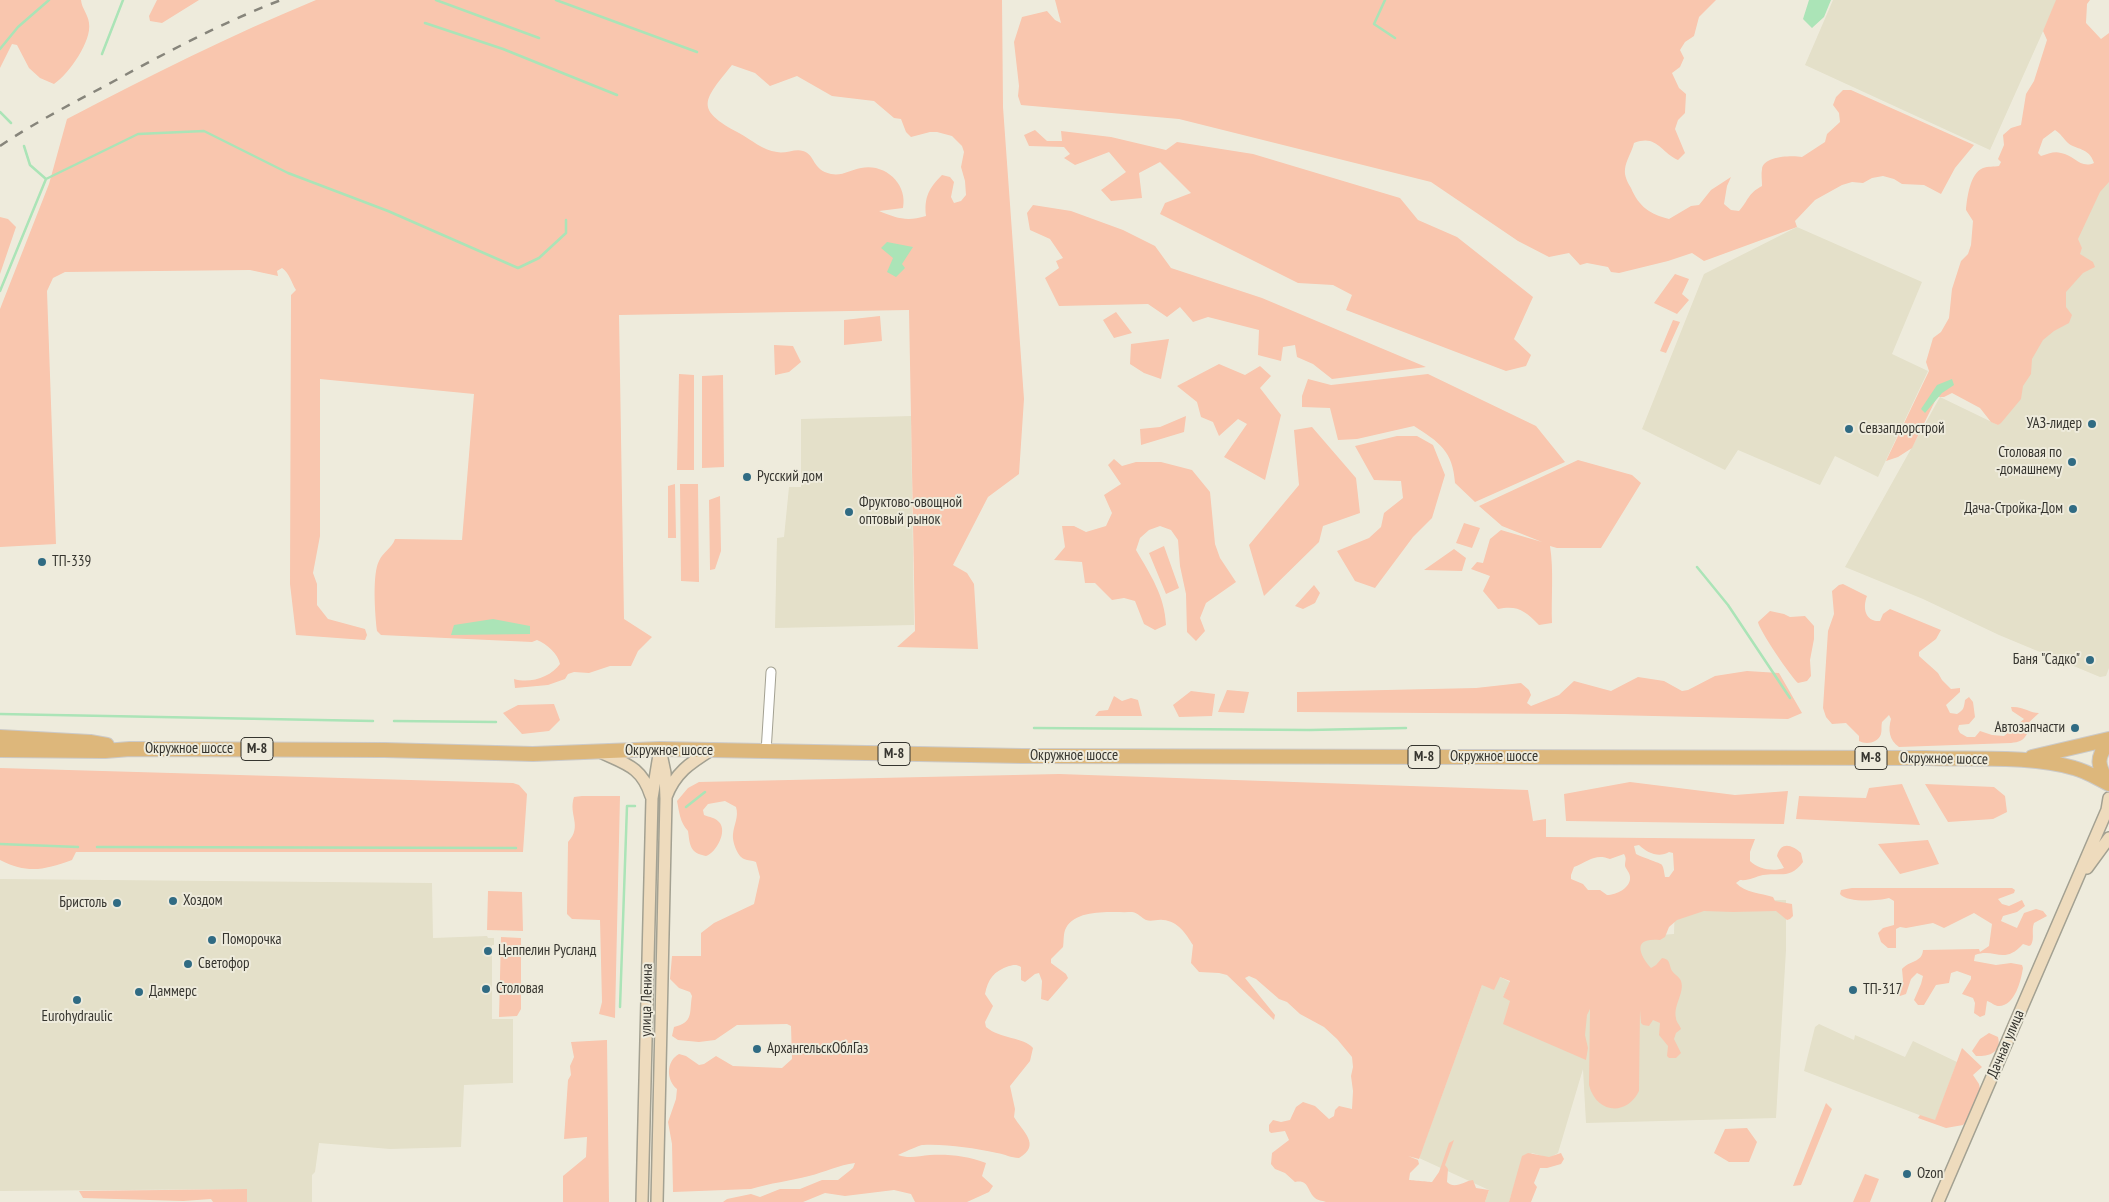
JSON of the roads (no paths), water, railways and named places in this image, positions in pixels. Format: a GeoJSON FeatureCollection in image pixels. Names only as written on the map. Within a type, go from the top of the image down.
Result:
{"type":"FeatureCollection","features":[{"type":"Feature","properties":{"kind":"main road","name":"Окружное шоссе"},"geometry":{"type":"LineString","coordinates":[[0,737],[90,742],[130,748]]}},
{"type":"Feature","properties":{"kind":"main road","name":"Окружное шоссе"},"geometry":{"type":"LineString","coordinates":[[2017,761],[2109,740]]}},
{"type":"Feature","properties":{"kind":"main road","name":"Окружное шоссе"},"geometry":{"type":"LineString","coordinates":[[2109,740],[2099,756],[2099,765],[2109,787]]}},
{"type":"Feature","properties":{"kind":"main road","name":"Окружное шоссе"},"geometry":{"type":"LineString","coordinates":[[0,750],[105,751],[130,748],[384,750],[533,754],[660,749],[1022,756],[1926,758],[2017,761],[2074,768],[2109,787]]}},
{"type":"Feature","properties":{"kind":"main road","name":"улица Ленина"},"geometry":{"type":"LineString","coordinates":[[642,1202],[652,798],[660,749]]}},
{"type":"Feature","properties":{"kind":"main road","name":"улица Ленина"},"geometry":{"type":"LineString","coordinates":[[657,1202],[659,1044],[666,799],[660,749]]}},
{"type":"Feature","properties":{"kind":"main road","name":"улица Ленина"},"geometry":{"type":"LineString","coordinates":[[666,799],[678,773],[711,750]]}},
{"type":"Feature","properties":{"kind":"main road","name":"улица Ленина"},"geometry":{"type":"LineString","coordinates":[[598,751],[636,769],[646,781],[652,798]]}},
{"type":"Feature","properties":{"kind":"main road","name":"Дачная улица"},"geometry":{"type":"LineString","coordinates":[[1938,1202],[2108,810],[2109,798]]}},
{"type":"Feature","properties":{"kind":"main road","name":"Дачная улица"},"geometry":{"type":"LineString","coordinates":[[2074,886],[2109,838]]}},
{"type":"Feature","properties":{"kind":"main road"},"geometry":{"type":"LineString","coordinates":[[646,1039],[659,1044]]}},
{"type":"Feature","properties":{"kind":"street"},"geometry":{"type":"LineString","coordinates":[[766,752],[771,672]]}},
{"type":"Feature","properties":{"kind":"waterway"},"geometry":{"type":"LineString","coordinates":[[0,49],[18,27],[49,0]]}},
{"type":"Feature","properties":{"kind":"waterway"},"geometry":{"type":"LineString","coordinates":[[102,54],[123,0]]}},
{"type":"Feature","properties":{"kind":"waterway"},"geometry":{"type":"LineString","coordinates":[[436,0],[539,38]]}},
{"type":"Feature","properties":{"kind":"waterway"},"geometry":{"type":"LineString","coordinates":[[556,0],[697,52]]}},
{"type":"Feature","properties":{"kind":"waterway"},"geometry":{"type":"LineString","coordinates":[[1385,0],[1374,24],[1395,38]]}},
{"type":"Feature","properties":{"kind":"waterway"},"geometry":{"type":"LineString","coordinates":[[425,23],[503,49],[617,95]]}},
{"type":"Feature","properties":{"kind":"waterway"},"geometry":{"type":"LineString","coordinates":[[0,112],[11,123]]}},
{"type":"Feature","properties":{"kind":"waterway"},"geometry":{"type":"LineString","coordinates":[[46,179],[138,134],[204,131],[288,173],[388,211],[518,268],[539,258],[566,233],[566,220]]}},
{"type":"Feature","properties":{"kind":"waterway"},"geometry":{"type":"LineString","coordinates":[[0,291],[46,179],[30,165],[24,146]]}},
{"type":"Feature","properties":{"kind":"waterway"},"geometry":{"type":"LineString","coordinates":[[1697,567],[1728,605],[1790,698]]}},
{"type":"Feature","properties":{"kind":"waterway"},"geometry":{"type":"LineString","coordinates":[[0,714],[373,721]]}},
{"type":"Feature","properties":{"kind":"waterway"},"geometry":{"type":"LineString","coordinates":[[394,721],[496,722]]}},
{"type":"Feature","properties":{"kind":"waterway"},"geometry":{"type":"LineString","coordinates":[[1034,728],[1310,730],[1406,728]]}},
{"type":"Feature","properties":{"kind":"waterway"},"geometry":{"type":"LineString","coordinates":[[686,807],[705,792]]}},
{"type":"Feature","properties":{"kind":"waterway"},"geometry":{"type":"LineString","coordinates":[[620,1007],[627,806],[635,806]]}},
{"type":"Feature","properties":{"kind":"waterway"},"geometry":{"type":"LineString","coordinates":[[0,844],[78,847]]}},
{"type":"Feature","properties":{"kind":"waterway"},"geometry":{"type":"LineString","coordinates":[[97,847],[516,848]]}},
{"type":"Feature","properties":{"kind":"railway"},"geometry":{"type":"LineString","coordinates":[[0,146],[57,111],[176,48],[218,27],[281,0]]}},
{"type":"Feature","properties":{"kind":"place","name":"УАЗ-лидер"},"geometry":{"type":"Point","coordinates":[2092,424]}},
{"type":"Feature","properties":{"kind":"place","name":"Севзапдорстрой"},"geometry":{"type":"Point","coordinates":[1849,429]}},
{"type":"Feature","properties":{"kind":"place","name":"Столовая по -домашнему"},"geometry":{"type":"Point","coordinates":[2072,462]}},
{"type":"Feature","properties":{"kind":"place","name":"Русский дом"},"geometry":{"type":"Point","coordinates":[747,477]}},
{"type":"Feature","properties":{"kind":"place","name":"Дача-Стройка-Дом"},"geometry":{"type":"Point","coordinates":[2073,509]}},
{"type":"Feature","properties":{"kind":"place","name":"Фруктово-овощной оптовый рынок"},"geometry":{"type":"Point","coordinates":[849,512]}},
{"type":"Feature","properties":{"kind":"place","name":"ТП-339"},"geometry":{"type":"Point","coordinates":[42,562]}},
{"type":"Feature","properties":{"kind":"place","name":"Баня \"Садко\""},"geometry":{"type":"Point","coordinates":[2090,660]}},
{"type":"Feature","properties":{"kind":"place","name":"Автозапчасти"},"geometry":{"type":"Point","coordinates":[2075,728]}},
{"type":"Feature","properties":{"kind":"place","name":"Хоздом"},"geometry":{"type":"Point","coordinates":[173,901]}},
{"type":"Feature","properties":{"kind":"place","name":"Бристоль"},"geometry":{"type":"Point","coordinates":[117,903]}},
{"type":"Feature","properties":{"kind":"place","name":"Поморочка"},"geometry":{"type":"Point","coordinates":[212,940]}},
{"type":"Feature","properties":{"kind":"place","name":"Цеппелин Русланд"},"geometry":{"type":"Point","coordinates":[488,951]}},
{"type":"Feature","properties":{"kind":"place","name":"Светофор"},"geometry":{"type":"Point","coordinates":[188,964]}},
{"type":"Feature","properties":{"kind":"place","name":"Столовая"},"geometry":{"type":"Point","coordinates":[486,989]}},
{"type":"Feature","properties":{"kind":"place","name":"ТП-317"},"geometry":{"type":"Point","coordinates":[1853,990]}},
{"type":"Feature","properties":{"kind":"place","name":"Даммерс"},"geometry":{"type":"Point","coordinates":[139,992]}},
{"type":"Feature","properties":{"kind":"place","name":"Eurohydraulic"},"geometry":{"type":"Point","coordinates":[77,1000]}},
{"type":"Feature","properties":{"kind":"place","name":"АрхангельскОблГаз"},"geometry":{"type":"Point","coordinates":[757,1049]}},
{"type":"Feature","properties":{"kind":"place","name":"Ozon"},"geometry":{"type":"Point","coordinates":[1907,1174]}}]}
